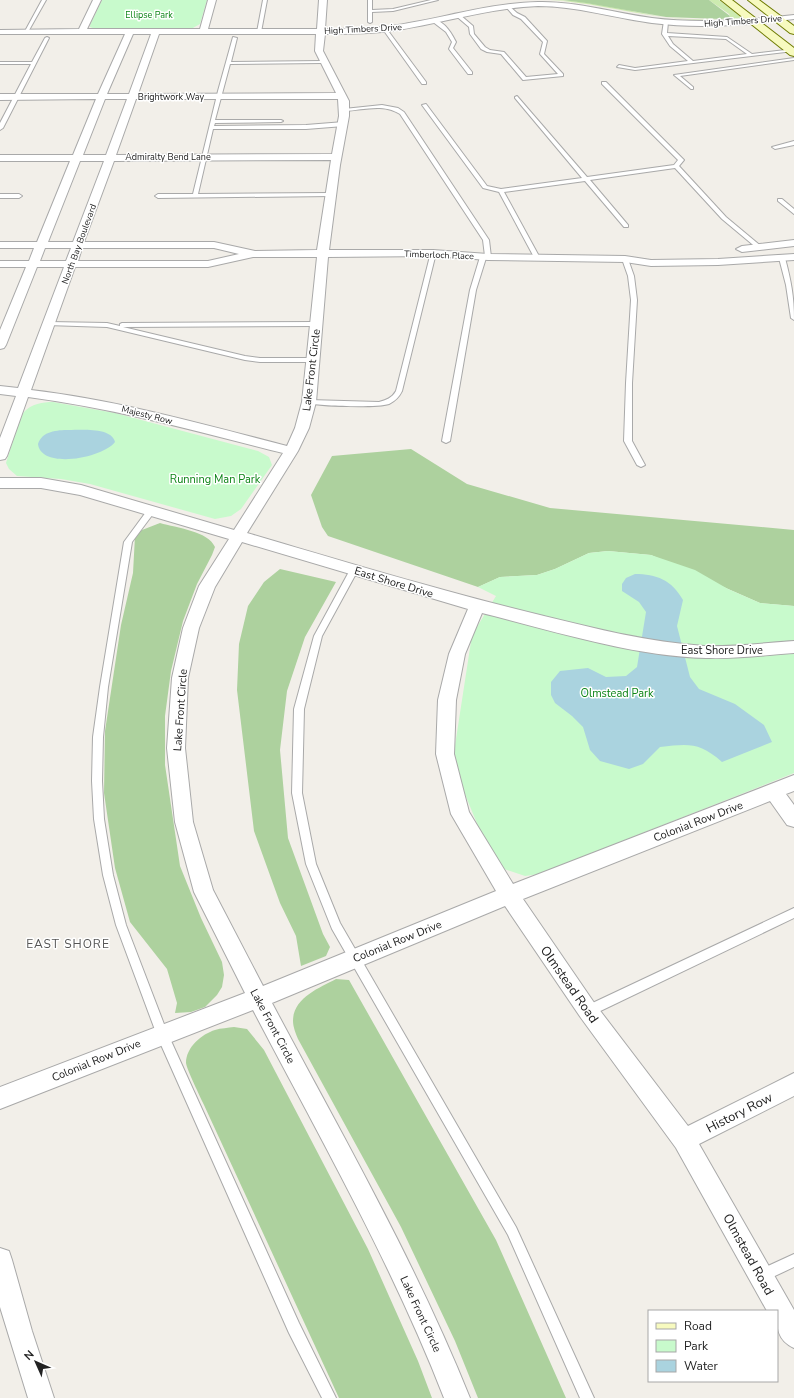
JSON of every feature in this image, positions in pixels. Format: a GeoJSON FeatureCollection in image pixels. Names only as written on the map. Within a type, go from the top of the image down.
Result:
{"type":"FeatureCollection","features":[{"type":"Feature","properties":{"kind":"main road"},"geometry":{"type":"LineString","coordinates":[[726,0],[793,53]]}},
{"type":"Feature","properties":{"kind":"main road"},"geometry":{"type":"LineString","coordinates":[[753,0],[794,30]]}},
{"type":"Feature","properties":{"kind":"street"},"geometry":{"type":"LineString","coordinates":[[82,32],[96,0]]}},
{"type":"Feature","properties":{"kind":"street"},"geometry":{"type":"LineString","coordinates":[[203,32],[212,0]]}},
{"type":"Feature","properties":{"kind":"street","name":"Lake Front Circle"},"geometry":{"type":"LineString","coordinates":[[323,0],[318,51],[342,96],[344,124],[336,157],[330,196],[309,402],[302,428],[291,451],[207,586],[191,628],[180,678],[176,748],[184,822],[204,892],[258,998],[389,1246],[439,1352],[457,1398]]}},
{"type":"Feature","properties":{"kind":"street","name":"High Timbers Drive"},"geometry":{"type":"LineString","coordinates":[[0,32],[320,32],[384,30],[507,6],[547,2],[666,22],[713,25],[794,17]]}},
{"type":"Feature","properties":{"kind":"street"},"geometry":{"type":"LineString","coordinates":[[0,345],[5,323],[33,264],[101,97],[130,32]]}},
{"type":"Feature","properties":{"kind":"street","name":"North Bay Boulevard"},"geometry":{"type":"LineString","coordinates":[[0,456],[156,32]]}},
{"type":"Feature","properties":{"kind":"street","name":"Brightwork Way"},"geometry":{"type":"LineString","coordinates":[[0,97],[342,96]]}},
{"type":"Feature","properties":{"kind":"street","name":"Admiralty Bend Lane"},"geometry":{"type":"LineString","coordinates":[[0,158],[336,157]]}},
{"type":"Feature","properties":{"kind":"street","name":"Timberloch Place"},"geometry":{"type":"LineString","coordinates":[[625,259],[634,257],[760,248],[794,243]]}},
{"type":"Feature","properties":{"kind":"street","name":"Timberloch Place"},"geometry":{"type":"LineString","coordinates":[[0,245],[218,245],[253,254]]}},
{"type":"Feature","properties":{"kind":"street"},"geometry":{"type":"LineString","coordinates":[[772,246],[788,257]]}},
{"type":"Feature","properties":{"kind":"street"},"geometry":{"type":"LineString","coordinates":[[760,248],[767,259]]}},
{"type":"Feature","properties":{"kind":"street","name":"Timberloch Place"},"geometry":{"type":"LineString","coordinates":[[0,264],[208,264],[253,254],[433,253],[486,257],[625,259],[642,262],[672,263],[788,257]]}},
{"type":"Feature","properties":{"kind":"street","name":"Majesty Row"},"geometry":{"type":"LineString","coordinates":[[0,390],[23,392],[96,404],[291,451]]}},
{"type":"Feature","properties":{"kind":"street","name":"East Shore Drive"},"geometry":{"type":"LineString","coordinates":[[0,483],[56,485],[81,490],[477,606],[625,642],[668,649],[705,652],[730,652],[794,647]]}},
{"type":"Feature","properties":{"kind":"street","name":"Olmstead Road"},"geometry":{"type":"LineString","coordinates":[[477,606],[455,662],[447,700],[445,754],[460,814],[509,895],[588,1011],[684,1140],[794,1335]]}},
{"type":"Feature","properties":{"kind":"street","name":"Colonial Row Drive"},"geometry":{"type":"LineString","coordinates":[[0,1098],[258,998],[509,895],[794,783]]}},
{"type":"Feature","properties":{"kind":"street"},"geometry":{"type":"LineString","coordinates":[[773,792],[794,819]]}},
{"type":"Feature","properties":{"kind":"street","name":"History Row"},"geometry":{"type":"LineString","coordinates":[[684,1140],[794,1084]]}},
{"type":"Feature","properties":{"kind":"street"},"geometry":{"type":"LineString","coordinates":[[0,1260],[19,1332],[40,1398]]}},
{"type":"Feature","properties":{"kind":"lane"},"geometry":{"type":"LineString","coordinates":[[26,32],[44,0]]}},
{"type":"Feature","properties":{"kind":"lane"},"geometry":{"type":"LineString","coordinates":[[259,32],[266,0]]}},
{"type":"Feature","properties":{"kind":"lane"},"geometry":{"type":"LineString","coordinates":[[370,0],[370,22]]}},
{"type":"Feature","properties":{"kind":"lane"},"geometry":{"type":"LineString","coordinates":[[370,11],[389,10],[417,2],[436,0]]}},
{"type":"Feature","properties":{"kind":"lane"},"geometry":{"type":"LineString","coordinates":[[457,15],[471,27],[472,34],[483,48],[502,54],[525,80],[561,75],[542,54],[545,42],[523,18],[515,14],[507,6]]}},
{"type":"Feature","properties":{"kind":"lane"},"geometry":{"type":"LineString","coordinates":[[435,21],[448,31],[454,42],[451,48],[470,73]]}},
{"type":"Feature","properties":{"kind":"lane"},"geometry":{"type":"LineString","coordinates":[[666,22],[664,34],[669,41],[692,62]]}},
{"type":"Feature","properties":{"kind":"lane"},"geometry":{"type":"LineString","coordinates":[[384,30],[424,83]]}},
{"type":"Feature","properties":{"kind":"lane"},"geometry":{"type":"LineString","coordinates":[[664,34],[725,38],[732,41],[752,56]]}},
{"type":"Feature","properties":{"kind":"lane"},"geometry":{"type":"LineString","coordinates":[[0,128],[47,38]]}},
{"type":"Feature","properties":{"kind":"lane"},"geometry":{"type":"LineString","coordinates":[[195,196],[235,38]]}},
{"type":"Feature","properties":{"kind":"lane"},"geometry":{"type":"LineString","coordinates":[[619,66],[635,69],[692,62],[793,53]]}},
{"type":"Feature","properties":{"kind":"lane"},"geometry":{"type":"LineString","coordinates":[[691,88],[676,75],[793,53]]}},
{"type":"Feature","properties":{"kind":"lane"},"geometry":{"type":"LineString","coordinates":[[228,63],[323,62]]}},
{"type":"Feature","properties":{"kind":"lane"},"geometry":{"type":"LineString","coordinates":[[0,63],[34,63]]}},
{"type":"Feature","properties":{"kind":"lane"},"geometry":{"type":"LineString","coordinates":[[424,105],[485,187],[501,191],[676,166],[681,160],[604,83]]}},
{"type":"Feature","properties":{"kind":"lane"},"geometry":{"type":"LineString","coordinates":[[517,97],[626,226]]}},
{"type":"Feature","properties":{"kind":"lane"},"geometry":{"type":"LineString","coordinates":[[344,110],[383,107],[395,108],[402,113],[486,240],[486,257],[473,290],[446,441]]}},
{"type":"Feature","properties":{"kind":"lane"},"geometry":{"type":"LineString","coordinates":[[213,122],[306,122],[320,125]]}},
{"type":"Feature","properties":{"kind":"lane"},"geometry":{"type":"LineString","coordinates":[[212,128],[306,127],[344,124]]}},
{"type":"Feature","properties":{"kind":"lane"},"geometry":{"type":"LineString","coordinates":[[775,147],[794,143]]}},
{"type":"Feature","properties":{"kind":"lane"},"geometry":{"type":"LineString","coordinates":[[676,166],[724,218],[760,248]]}},
{"type":"Feature","properties":{"kind":"lane"},"geometry":{"type":"LineString","coordinates":[[501,191],[537,258]]}},
{"type":"Feature","properties":{"kind":"lane"},"geometry":{"type":"LineString","coordinates":[[0,196],[19,196]]}},
{"type":"Feature","properties":{"kind":"lane"},"geometry":{"type":"LineString","coordinates":[[158,196],[330,196]]}},
{"type":"Feature","properties":{"kind":"lane"},"geometry":{"type":"LineString","coordinates":[[780,200],[794,212]]}},
{"type":"Feature","properties":{"kind":"lane"},"geometry":{"type":"LineString","coordinates":[[309,402],[379,404],[396,397],[399,391],[433,253]]}},
{"type":"Feature","properties":{"kind":"lane"},"geometry":{"type":"LineString","coordinates":[[788,257],[794,318]]}},
{"type":"Feature","properties":{"kind":"lane"},"geometry":{"type":"LineString","coordinates":[[625,259],[631,276],[634,300],[629,383],[628,441],[641,465]]}},
{"type":"Feature","properties":{"kind":"lane"},"geometry":{"type":"LineString","coordinates":[[49,324],[316,324]]}},
{"type":"Feature","properties":{"kind":"lane"},"geometry":{"type":"LineString","coordinates":[[107,325],[245,358],[260,360],[314,360]]}},
{"type":"Feature","properties":{"kind":"lane"},"geometry":{"type":"LineString","coordinates":[[152,510],[130,538],[127,545],[104,687],[98,737],[97,767],[101,833],[115,902],[129,948],[162,1034],[294,1328],[329,1398]]}},
{"type":"Feature","properties":{"kind":"lane"},"geometry":{"type":"LineString","coordinates":[[354,570],[318,636],[299,709],[297,793],[311,864],[336,926],[512,1231],[587,1398]]}},
{"type":"Feature","properties":{"kind":"lane"},"geometry":{"type":"LineString","coordinates":[[588,1011],[794,913]]}},
{"type":"Feature","properties":{"kind":"lane"},"geometry":{"type":"LineString","coordinates":[[762,1276],[794,1260]]}},
{"type":"Feature","properties":{"kind":"green space","name":"Ellipse Park"},"geometry":{"type":"Polygon","coordinates":[[[102,0],[207,0],[200,24],[191,29],[95,29],[90,27],[90,25],[102,0]]]}},
{"type":"Feature","properties":{"kind":"green space"},"geometry":{"type":"Polygon","coordinates":[[[550,0],[594,4],[673,18],[644,14],[577,3],[550,0]]]}},
{"type":"Feature","properties":{"kind":"green space"},"geometry":{"type":"Polygon","coordinates":[[[563,0],[709,0],[730,16],[728,18],[721,19],[666,17],[563,0]]]}},
{"type":"Feature","properties":{"kind":"green space"},"geometry":{"type":"Polygon","coordinates":[[[709,0],[719,0],[743,18],[732,19],[712,20],[725,19],[730,16],[709,0]]]}},
{"type":"Feature","properties":{"kind":"green space"},"geometry":{"type":"Polygon","coordinates":[[[673,18],[689,19],[712,20],[681,19],[673,18]]]}},
{"type":"Feature","properties":{"kind":"green space","name":"Running Man Park"},"geometry":{"type":"Polygon","coordinates":[[[53,402],[115,413],[258,451],[269,457],[272,465],[241,509],[231,516],[215,519],[90,484],[61,479],[17,476],[9,469],[6,463],[22,416],[27,409],[34,405],[53,402]]]}},
{"type":"Feature","properties":{"kind":"green space"},"geometry":{"type":"Polygon","coordinates":[[[411,449],[467,484],[550,508],[794,530],[794,606],[760,603],[651,555],[608,551],[589,553],[555,569],[537,575],[500,577],[478,587],[328,536],[322,527],[311,495],[332,456],[411,449]]]}},
{"type":"Feature","properties":{"kind":"green space"},"geometry":{"type":"Polygon","coordinates":[[[160,523],[191,531],[206,537],[215,547],[197,584],[183,621],[171,671],[165,716],[165,765],[180,866],[201,918],[222,962],[224,975],[222,987],[217,995],[205,1007],[191,1012],[175,1013],[177,1003],[167,969],[130,922],[115,868],[104,793],[105,731],[121,625],[133,573],[135,536],[142,530],[160,523]]]}},
{"type":"Feature","properties":{"kind":"green space","name":"Olmstead Park"},"geometry":{"type":"Polygon","coordinates":[[[608,551],[651,555],[695,570],[728,589],[760,603],[794,606],[794,773],[539,874],[525,876],[504,869],[488,850],[464,792],[454,752],[472,635],[496,596],[478,587],[500,577],[537,575],[555,569],[589,553],[608,551]]]}},
{"type":"Feature","properties":{"kind":"green space"},"geometry":{"type":"Polygon","coordinates":[[[280,569],[336,582],[305,637],[287,691],[280,750],[288,838],[323,934],[330,947],[326,956],[301,966],[296,936],[280,903],[254,831],[237,690],[239,644],[248,606],[264,582],[280,569]]]}},
{"type":"Feature","properties":{"kind":"green space"},"geometry":{"type":"Polygon","coordinates":[[[336,979],[349,980],[496,1240],[566,1398],[478,1398],[455,1341],[401,1227],[298,1039],[293,1021],[297,1006],[315,990],[336,979]]]}},
{"type":"Feature","properties":{"kind":"green space"},"geometry":{"type":"Polygon","coordinates":[[[234,1027],[247,1029],[264,1050],[368,1249],[418,1361],[432,1398],[339,1398],[186,1063],[189,1052],[200,1038],[215,1030],[234,1027]]]}},
{"type":"Feature","properties":{"kind":"water"},"geometry":{"type":"Polygon","coordinates":[[[60,430],[95,430],[108,434],[113,437],[115,442],[108,448],[98,453],[73,459],[50,457],[42,452],[38,444],[43,436],[50,432],[60,430]]]}},
{"type":"Feature","properties":{"kind":"water"},"geometry":{"type":"Polygon","coordinates":[[[635,574],[650,575],[669,583],[679,593],[683,600],[677,626],[690,677],[699,689],[735,704],[764,725],[772,742],[722,762],[707,751],[693,746],[679,745],[660,747],[643,764],[629,769],[600,761],[590,750],[583,727],[555,703],[551,695],[551,682],[560,671],[588,668],[606,677],[626,676],[637,667],[646,612],[639,602],[622,591],[622,584],[626,578],[635,574]]]}},
{"type":"Feature","properties":{"kind":"district","name":"EAST SHORE"},"geometry":{"type":"Point","coordinates":[68,944]}}]}
